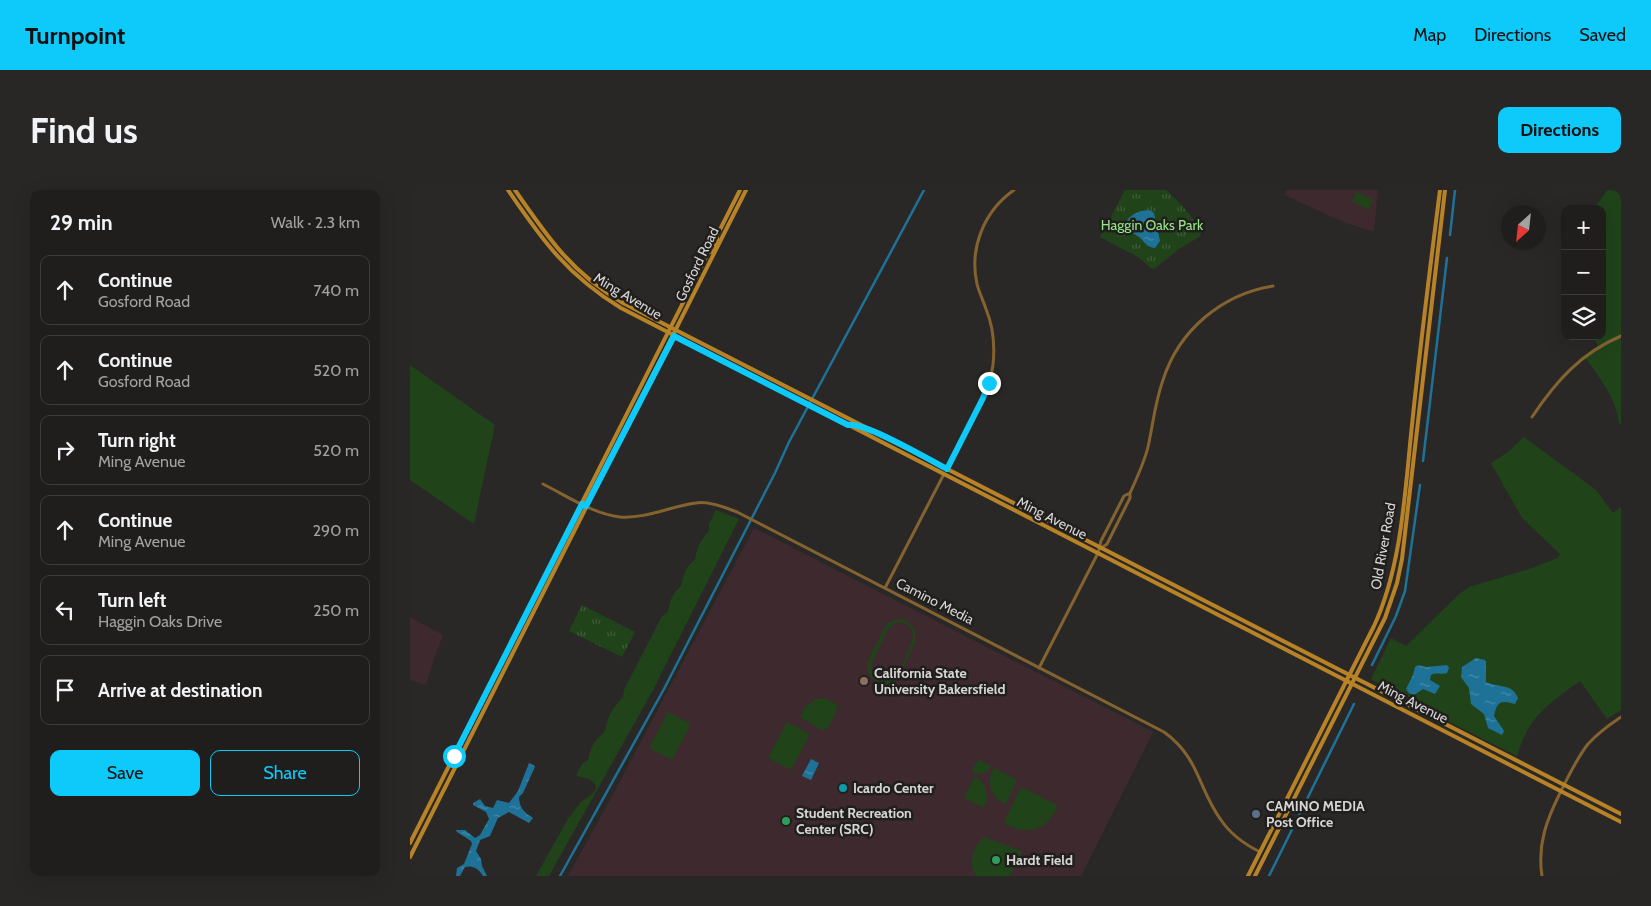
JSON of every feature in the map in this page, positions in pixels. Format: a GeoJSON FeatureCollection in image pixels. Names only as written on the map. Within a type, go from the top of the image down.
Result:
{"type":"FeatureCollection","features":[{"type":"Feature","properties":{"kind":"main road","name":"Ming Avenue"},"geometry":{"type":"LineString","coordinates":[[508,190],[548,246],[578,278],[610,302],[1621,822]]}},
{"type":"Feature","properties":{"kind":"main road","name":"Ming Avenue"},"geometry":{"type":"LineString","coordinates":[[515,190],[551,242],[580,273],[612,296],[670,328],[1621,814]]}},
{"type":"Feature","properties":{"kind":"main road","name":"Gosford Road"},"geometry":{"type":"LineString","coordinates":[[410,857],[668,332],[740,190]]}},
{"type":"Feature","properties":{"kind":"main road","name":"Gosford Road"},"geometry":{"type":"LineString","coordinates":[[410,843],[584,505],[677,331],[746,190]]}},
{"type":"Feature","properties":{"kind":"main road","name":"Old River Road"},"geometry":{"type":"LineString","coordinates":[[1248,876],[1384,604],[1396,557],[1440,190]]}},
{"type":"Feature","properties":{"kind":"main road","name":"Old River Road"},"geometry":{"type":"LineString","coordinates":[[1255,876],[1353,684],[1389,607],[1397,584],[1402,559],[1445,190]]}},
{"type":"Feature","properties":{"kind":"main road"},"geometry":{"type":"LineString","coordinates":[[708,267],[707,262],[717,241],[717,235]]}},
{"type":"Feature","properties":{"kind":"main road"},"geometry":{"type":"LineString","coordinates":[[848,425],[854,424],[871,430]]}},
{"type":"Feature","properties":{"kind":"street"},"geometry":{"type":"LineString","coordinates":[[947,469],[983,398],[989,383],[993,364],[992,332],[976,276],[977,246],[983,227],[991,213],[1014,190]]}},
{"type":"Feature","properties":{"kind":"street"},"geometry":{"type":"LineString","coordinates":[[1100,548],[1107,544],[1130,498],[1130,493],[1146,456],[1163,378],[1170,360],[1180,344],[1196,326],[1218,307],[1243,294],[1274,286]]}},
{"type":"Feature","properties":{"kind":"street"},"geometry":{"type":"LineString","coordinates":[[1532,417],[1555,384],[1572,366],[1592,351],[1621,336]]}},
{"type":"Feature","properties":{"kind":"street"},"geometry":{"type":"LineString","coordinates":[[885,588],[944,474]]}},
{"type":"Feature","properties":{"kind":"street","name":"Camino Media"},"geometry":{"type":"LineString","coordinates":[[542,484],[608,515],[629,517],[644,515],[696,503],[726,508],[885,588],[1170,737],[1190,759],[1213,807],[1224,825],[1240,840],[1260,852]]}},
{"type":"Feature","properties":{"kind":"street"},"geometry":{"type":"LineString","coordinates":[[1039,668],[1098,554],[1101,541],[1124,496],[1130,493]]}},
{"type":"Feature","properties":{"kind":"street"},"geometry":{"type":"LineString","coordinates":[[1542,876],[1540,858],[1544,832],[1561,791],[1589,743],[1621,717]]}},
{"type":"Feature","properties":{"kind":"shaded area"},"geometry":{"type":"Polygon","coordinates":[[[1286,190],[1378,190],[1374,230],[1371,231],[1346,223],[1321,212],[1285,195],[1286,190]]]}},
{"type":"Feature","properties":{"kind":"shaded area","name":"California State University Bakersfield"},"geometry":{"type":"Polygon","coordinates":[[[754,528],[1153,732],[1081,876],[568,876],[754,528]]]}},
{"type":"Feature","properties":{"kind":"shaded area"},"geometry":{"type":"Polygon","coordinates":[[[410,617],[443,635],[426,685],[410,680],[410,617]]]}},
{"type":"Feature","properties":{"kind":"green space","name":"Haggin Oaks Park"},"geometry":{"type":"Polygon","coordinates":[[[1125,190],[1166,190],[1190,215],[1201,233],[1199,237],[1179,249],[1154,269],[1138,257],[1100,237],[1125,190]]]}},
{"type":"Feature","properties":{"kind":"green space"},"geometry":{"type":"Polygon","coordinates":[[[1607,190],[1621,190],[1621,425],[1611,396],[1584,356],[1598,347],[1595,340],[1606,340],[1606,205],[1597,205],[1607,190]]]}},
{"type":"Feature","properties":{"kind":"green space"},"geometry":{"type":"Polygon","coordinates":[[[1357,192],[1373,200],[1368,210],[1352,201],[1357,192]]]}},
{"type":"Feature","properties":{"kind":"green space"},"geometry":{"type":"Polygon","coordinates":[[[410,365],[495,425],[474,524],[410,480],[410,365]]]}},
{"type":"Feature","properties":{"kind":"green space"},"geometry":{"type":"Polygon","coordinates":[[[1524,437],[1596,490],[1613,513],[1621,507],[1621,710],[1607,719],[1580,681],[1541,712],[1527,731],[1517,756],[1428,711],[1371,679],[1391,638],[1406,646],[1459,594],[1469,587],[1558,558],[1560,554],[1522,518],[1491,463],[1508,452],[1524,437]]]}},
{"type":"Feature","properties":{"kind":"green space"},"geometry":{"type":"Polygon","coordinates":[[[716,510],[739,519],[653,690],[549,876],[536,876],[569,817],[581,802],[595,791],[596,788],[592,781],[576,775],[582,764],[588,760],[594,744],[605,731],[611,712],[623,697],[624,690],[662,616],[668,612],[672,598],[681,586],[687,568],[695,559],[703,538],[709,531],[709,524],[716,510]]]}},
{"type":"Feature","properties":{"kind":"green space"},"geometry":{"type":"Polygon","coordinates":[[[582,605],[635,632],[622,657],[569,631],[582,605]]]}},
{"type":"Feature","properties":{"kind":"green space"},"geometry":{"type":"Polygon","coordinates":[[[902,619],[910,623],[916,638],[892,689],[888,688],[890,683],[880,683],[872,679],[867,666],[888,623],[902,619]],[[897,622],[888,629],[872,662],[871,669],[873,674],[880,680],[887,680],[899,670],[913,638],[911,629],[907,624],[897,622]]]}},
{"type":"Feature","properties":{"kind":"green space"},"geometry":{"type":"Polygon","coordinates":[[[815,699],[826,699],[838,705],[827,729],[821,730],[800,717],[805,707],[815,699]]]}},
{"type":"Feature","properties":{"kind":"green space"},"geometry":{"type":"Polygon","coordinates":[[[668,712],[691,724],[672,760],[649,748],[668,712]]]}},
{"type":"Feature","properties":{"kind":"green space"},"geometry":{"type":"Polygon","coordinates":[[[787,722],[810,734],[791,770],[768,758],[787,722]]]}},
{"type":"Feature","properties":{"kind":"green space"},"geometry":{"type":"Polygon","coordinates":[[[978,759],[991,766],[983,774],[972,772],[978,759]]]}},
{"type":"Feature","properties":{"kind":"green space"},"geometry":{"type":"Polygon","coordinates":[[[994,768],[1017,780],[1006,804],[993,794],[991,789],[990,779],[994,768]]]}},
{"type":"Feature","properties":{"kind":"green space"},"geometry":{"type":"Polygon","coordinates":[[[975,776],[986,790],[987,799],[984,808],[964,798],[975,776]]]}},
{"type":"Feature","properties":{"kind":"green space"},"geometry":{"type":"Polygon","coordinates":[[[1021,787],[1057,805],[1054,814],[1043,826],[1036,829],[1020,830],[1004,822],[1021,787]]]}},
{"type":"Feature","properties":{"kind":"green space","name":"Hardt Field"},"geometry":{"type":"Polygon","coordinates":[[[984,837],[1021,851],[1022,856],[1009,876],[976,876],[972,866],[972,856],[984,837]]]}},
{"type":"Feature","properties":{"kind":"water"},"geometry":{"type":"Polygon","coordinates":[[[1149,210],[1154,213],[1160,241],[1155,248],[1148,245],[1127,227],[1126,224],[1129,218],[1141,211],[1149,210]]]}},
{"type":"Feature","properties":{"kind":"water"},"geometry":{"type":"Polygon","coordinates":[[[1476,658],[1486,662],[1486,682],[1509,688],[1518,698],[1515,704],[1503,702],[1497,707],[1494,716],[1504,731],[1502,735],[1488,728],[1484,714],[1471,704],[1469,688],[1461,677],[1462,667],[1476,658]]]}},
{"type":"Feature","properties":{"kind":"water"},"geometry":{"type":"Polygon","coordinates":[[[1418,665],[1426,667],[1447,665],[1449,668],[1447,673],[1431,675],[1430,680],[1440,686],[1435,694],[1423,689],[1414,695],[1406,689],[1415,667],[1418,665]]]}},
{"type":"Feature","properties":{"kind":"water"},"geometry":{"type":"Polygon","coordinates":[[[811,759],[819,763],[811,780],[802,776],[811,759]]]}},
{"type":"Feature","properties":{"kind":"water"},"geometry":{"type":"Polygon","coordinates":[[[529,763],[535,766],[523,793],[519,797],[519,801],[523,810],[533,818],[529,823],[509,812],[498,818],[490,836],[480,840],[476,851],[487,876],[483,876],[476,868],[465,867],[460,876],[456,876],[457,868],[464,864],[472,844],[471,841],[456,830],[465,830],[475,838],[480,835],[489,819],[486,812],[473,805],[473,803],[480,799],[485,806],[493,808],[497,800],[509,803],[518,791],[529,763]]]}},
{"type":"Feature","properties":{"kind":"waterway"},"geometry":{"type":"LineString","coordinates":[[560,876],[664,689],[775,473],[789,442],[924,190]]}},
{"type":"Feature","properties":{"kind":"waterway"},"geometry":{"type":"LineString","coordinates":[[1450,235],[1455,190]]}},
{"type":"Feature","properties":{"kind":"waterway"},"geometry":{"type":"LineString","coordinates":[[1423,461],[1447,258]]}},
{"type":"Feature","properties":{"kind":"waterway"},"geometry":{"type":"LineString","coordinates":[[1372,665],[1396,616],[1405,591],[1420,485]]}},
{"type":"Feature","properties":{"kind":"waterway"},"geometry":{"type":"LineString","coordinates":[[1269,876],[1354,704]]}},
{"type":"Feature","properties":{"kind":"place","name":"California State University Bakersfield"},"geometry":{"type":"Point","coordinates":[864,681]}},
{"type":"Feature","properties":{"kind":"place","name":"Icardo Center"},"geometry":{"type":"Point","coordinates":[843,788]}},
{"type":"Feature","properties":{"kind":"place","name":"CAMINO MEDIA Post Office"},"geometry":{"type":"Point","coordinates":[1256,814]}},
{"type":"Feature","properties":{"kind":"place","name":"Student Recreation Center (SRC)"},"geometry":{"type":"Point","coordinates":[786,821]}},
{"type":"Feature","properties":{"kind":"place","name":"Hardt Field"},"geometry":{"type":"Point","coordinates":[996,860]}},
{"type":"Feature","properties":{"kind":"route"},"geometry":{"type":"LineString","coordinates":[[454,756],[556,553],[582,504],[586,506],[674,336],[848,425],[854,424],[871,430],[947,469],[989,383]]}}]}
